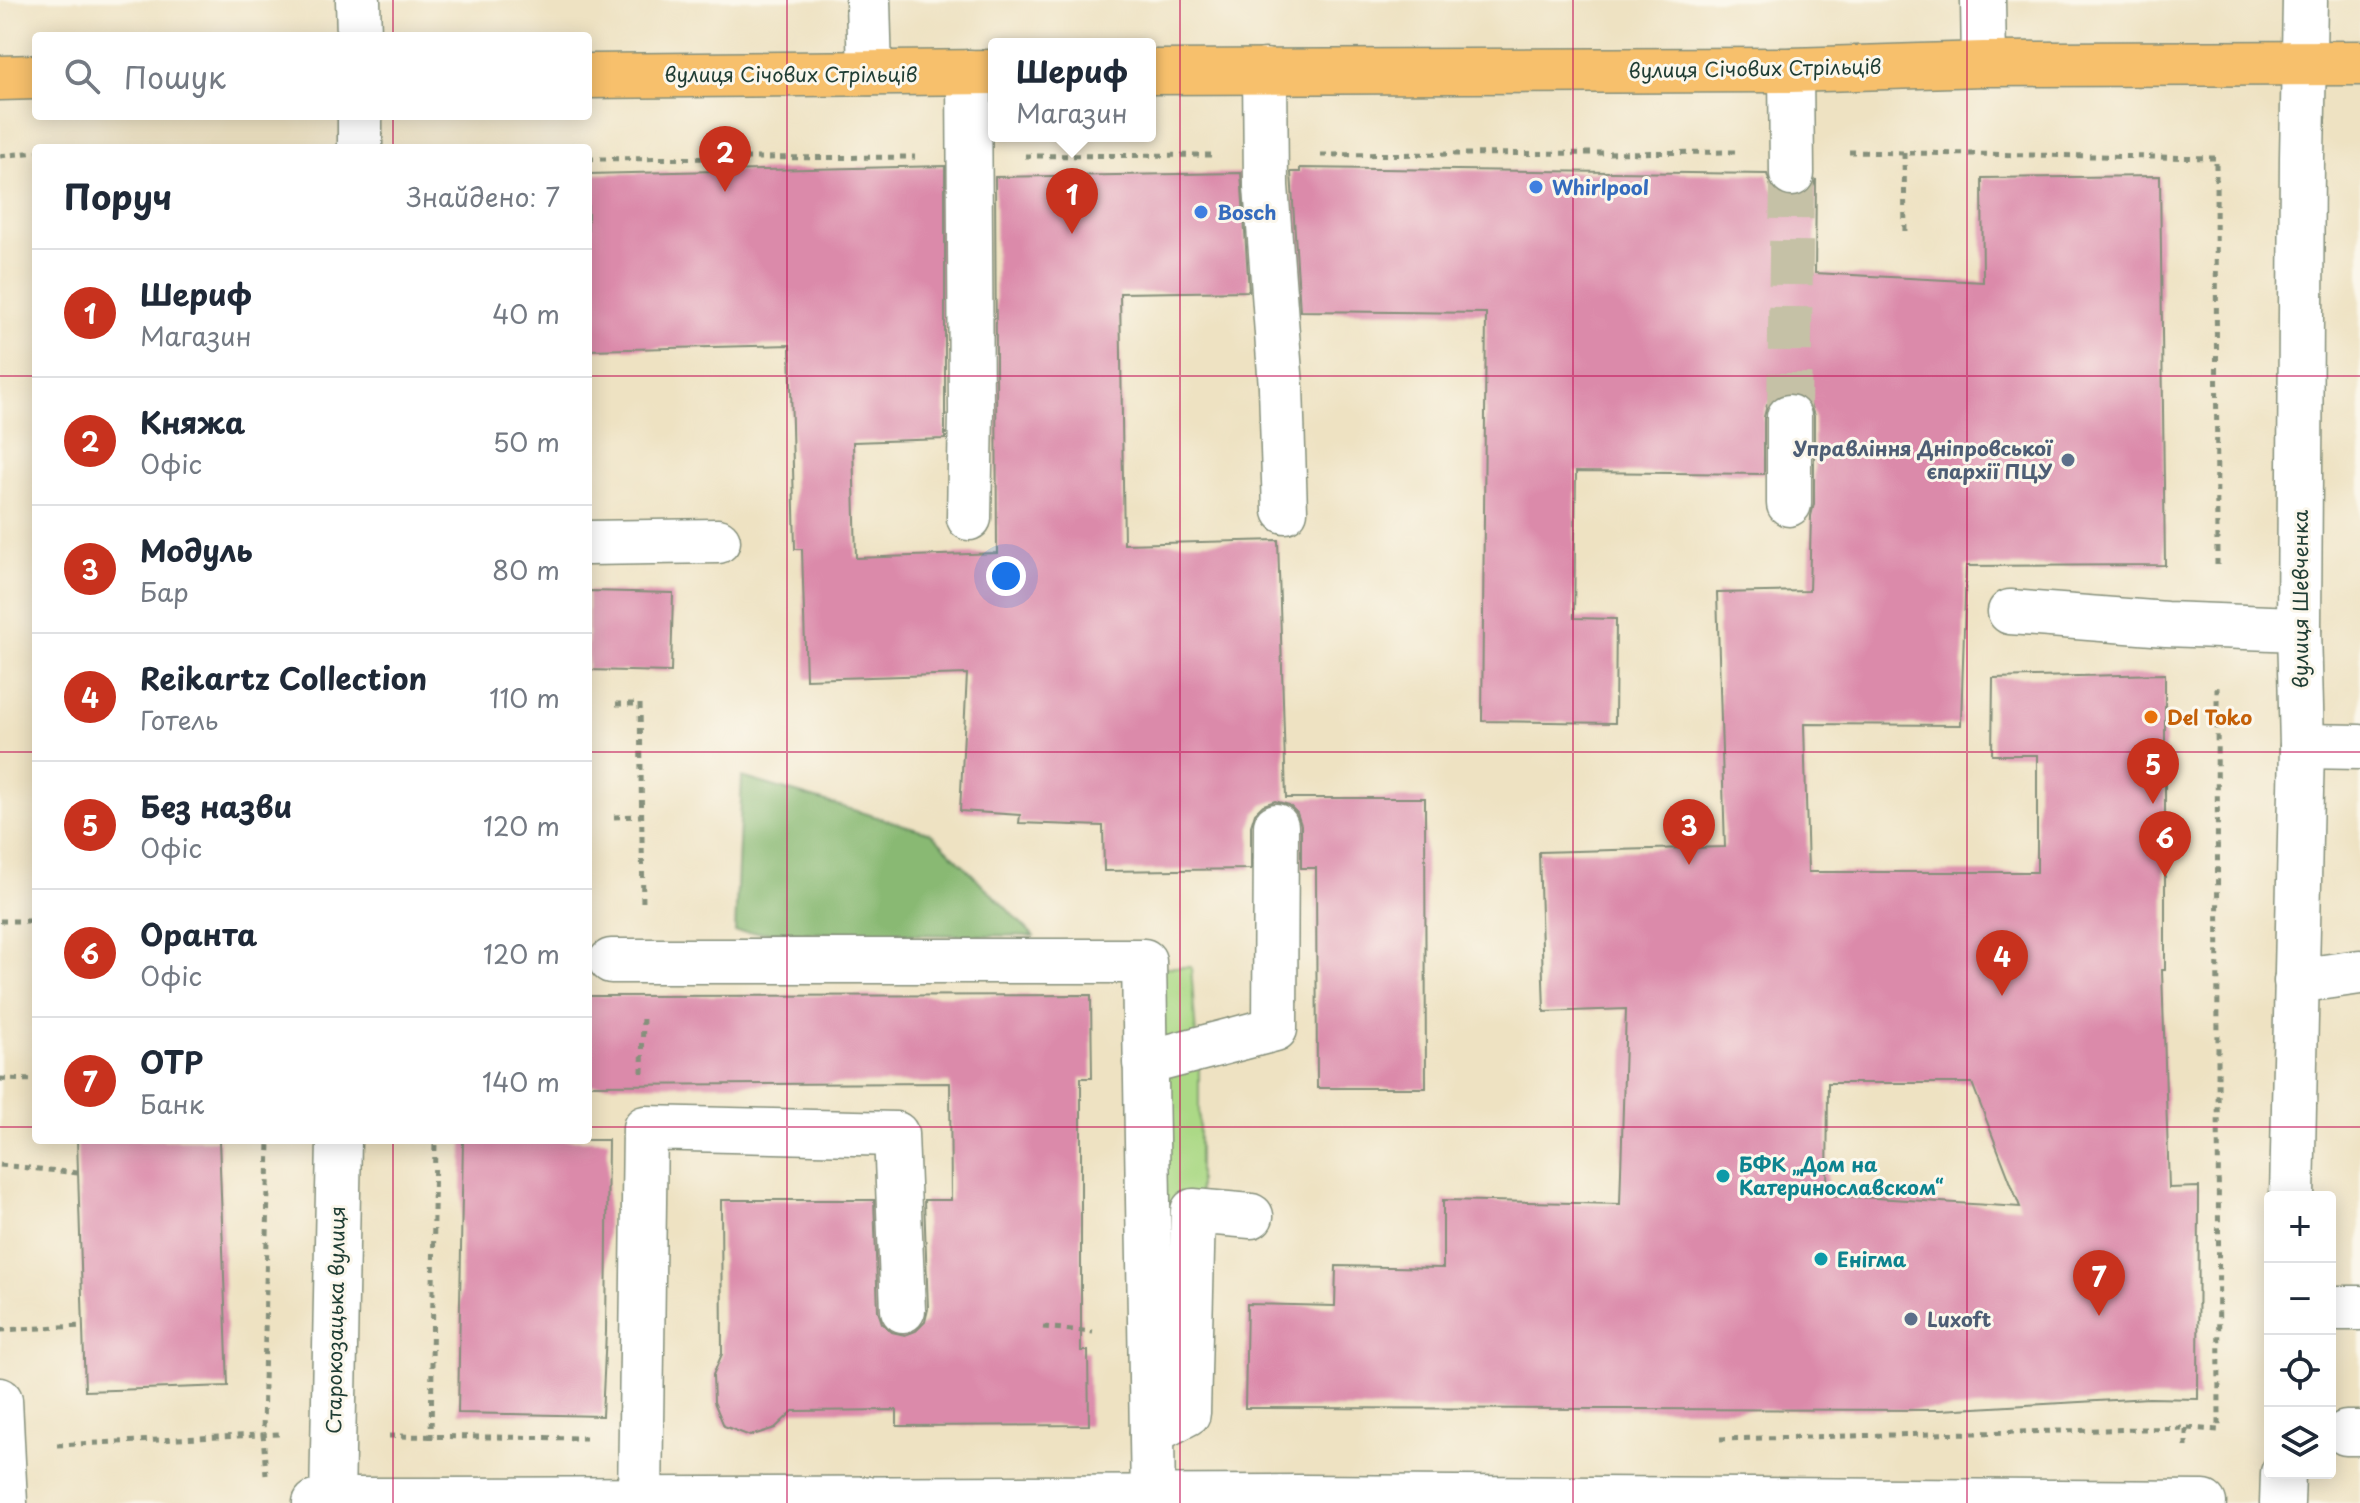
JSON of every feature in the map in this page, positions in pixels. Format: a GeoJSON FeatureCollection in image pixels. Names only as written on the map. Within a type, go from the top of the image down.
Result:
{"type":"FeatureCollection","features":[{"type":"Feature","properties":{"kind":"main road","name":"вулиця Січових Стрільців"},"geometry":{"type":"LineString","coordinates":[[1156,72],[1791,70],[1984,64],[2360,63]]}},
{"type":"Feature","properties":{"kind":"main road","name":"вулиця Січових Стрільців"},"geometry":{"type":"LineString","coordinates":[[592,76],[982,72]]}},
{"type":"Feature","properties":{"kind":"main road"},"geometry":{"type":"LineString","coordinates":[[0,78],[32,77]]}},
{"type":"Feature","properties":{"kind":"street"},"geometry":{"type":"LineString","coordinates":[[358,0],[359,32]]}},
{"type":"Feature","properties":{"kind":"street"},"geometry":{"type":"LineString","coordinates":[[868,0],[870,73]]}},
{"type":"Feature","properties":{"kind":"street"},"geometry":{"type":"LineString","coordinates":[[1983,0],[1984,64]]}},
{"type":"Feature","properties":{"kind":"street","name":"вулиця Шевченка"},"geometry":{"type":"LineString","coordinates":[[2292,1191],[2302,746],[2299,629],[2305,0]]}},
{"type":"Feature","properties":{"kind":"street"},"geometry":{"type":"LineString","coordinates":[[1791,70],[1792,163]]}},
{"type":"Feature","properties":{"kind":"street"},"geometry":{"type":"LineString","coordinates":[[1265,71],[1265,155],[1281,387],[1285,511]]}},
{"type":"Feature","properties":{"kind":"street"},"geometry":{"type":"LineString","coordinates":[[969,518],[970,157],[982,72]]}},
{"type":"Feature","properties":{"kind":"street"},"geometry":{"type":"LineString","coordinates":[[360,120],[360,144]]}},
{"type":"Feature","properties":{"kind":"street"},"geometry":{"type":"LineString","coordinates":[[1789,417],[1789,504]]}},
{"type":"Feature","properties":{"kind":"street"},"geometry":{"type":"LineString","coordinates":[[592,543],[718,541]]}},
{"type":"Feature","properties":{"kind":"street"},"geometry":{"type":"LineString","coordinates":[[2010,612],[2299,629]]}},
{"type":"Feature","properties":{"kind":"street"},"geometry":{"type":"LineString","coordinates":[[2302,746],[2360,747]]}},
{"type":"Feature","properties":{"kind":"street"},"geometry":{"type":"LineString","coordinates":[[1145,1063],[1275,1029],[1276,826]]}},
{"type":"Feature","properties":{"kind":"street"},"geometry":{"type":"LineString","coordinates":[[627,962],[1144,961],[1153,1498]]}},
{"type":"Feature","properties":{"kind":"street"},"geometry":{"type":"LineString","coordinates":[[2296,981],[2360,972]]}},
{"type":"Feature","properties":{"kind":"street"},"geometry":{"type":"LineString","coordinates":[[640,1499],[645,1128],[896,1134],[903,1310]]}},
{"type":"Feature","properties":{"kind":"street","name":"Старокозацька вулиця"},"geometry":{"type":"LineString","coordinates":[[327,1502],[339,1144]]}},
{"type":"Feature","properties":{"kind":"street"},"geometry":{"type":"LineString","coordinates":[[1152,1432],[1188,1413],[1193,1211],[1251,1216]]}},
{"type":"Feature","properties":{"kind":"street"},"geometry":{"type":"LineString","coordinates":[[2336,1308],[2360,1308]]}},
{"type":"Feature","properties":{"kind":"street"},"geometry":{"type":"LineString","coordinates":[[0,1400],[5,1503]]}},
{"type":"Feature","properties":{"kind":"street"},"geometry":{"type":"LineString","coordinates":[[2282,1503],[2283,1479]]}},
{"type":"Feature","properties":{"kind":"street"},"geometry":{"type":"LineString","coordinates":[[327,1502],[1153,1498],[2204,1503]]}},
{"type":"Feature","properties":{"kind":"path"},"geometry":{"type":"LineString","coordinates":[[0,156],[32,152]]}},
{"type":"Feature","properties":{"kind":"path"},"geometry":{"type":"LineString","coordinates":[[1904,153],[1905,234]]}},
{"type":"Feature","properties":{"kind":"path"},"geometry":{"type":"LineString","coordinates":[[592,159],[1265,155],[1792,163],[1904,153],[2216,158],[2219,1430]]}},
{"type":"Feature","properties":{"kind":"path"},"geometry":{"type":"LineString","coordinates":[[616,704],[640,704],[641,816],[627,962],[642,1082]]}},
{"type":"Feature","properties":{"kind":"path"},"geometry":{"type":"LineString","coordinates":[[614,817],[641,816]]}},
{"type":"Feature","properties":{"kind":"path"},"geometry":{"type":"LineString","coordinates":[[0,921],[32,921]]}},
{"type":"Feature","properties":{"kind":"path"},"geometry":{"type":"LineString","coordinates":[[0,1079],[32,1080]]}},
{"type":"Feature","properties":{"kind":"path"},"geometry":{"type":"LineString","coordinates":[[266,1489],[263,1433],[269,1144]]}},
{"type":"Feature","properties":{"kind":"path"},"geometry":{"type":"LineString","coordinates":[[431,1437],[435,1144]]}},
{"type":"Feature","properties":{"kind":"path"},"geometry":{"type":"LineString","coordinates":[[0,1165],[78,1173]]}},
{"type":"Feature","properties":{"kind":"path"},"geometry":{"type":"LineString","coordinates":[[0,1330],[82,1326]]}},
{"type":"Feature","properties":{"kind":"path"},"geometry":{"type":"LineString","coordinates":[[2186,1428],[2186,1448]]}},
{"type":"Feature","properties":{"kind":"path"},"geometry":{"type":"LineString","coordinates":[[3,1448],[263,1433]]}},
{"type":"Feature","properties":{"kind":"green space"},"geometry":{"type":"Polygon","coordinates":[[[742,777],[931,833],[1034,936],[735,932],[742,777]]]}},
{"type":"Feature","properties":{"kind":"green space"},"geometry":{"type":"Polygon","coordinates":[[[1151,967],[1191,967],[1196,1038],[1151,1050],[1151,967]]]}},
{"type":"Feature","properties":{"kind":"green space"},"geometry":{"type":"Polygon","coordinates":[[[1199,1055],[1199,1203],[1154,1359],[1152,1068],[1199,1055]]]}},
{"type":"Feature","properties":{"kind":"building"},"geometry":{"type":"Polygon","coordinates":[[[945,166],[945,439],[853,442],[856,558],[997,553],[995,177],[1241,173],[1249,291],[1120,293],[1124,544],[1278,540],[1286,798],[1425,798],[1426,1088],[1317,1088],[1316,868],[1301,868],[1301,825],[1297,813],[1289,805],[1275,801],[1263,805],[1255,813],[1251,826],[1251,869],[1104,871],[1103,826],[1019,823],[1020,815],[960,811],[967,674],[806,679],[802,549],[795,549],[790,345],[592,350],[592,174],[945,166]]]}},
{"type":"Feature","properties":{"kind":"building"},"geometry":{"type":"Polygon","coordinates":[[[1300,168],[1767,174],[1771,187],[1779,195],[1791,199],[1805,195],[1816,179],[1815,273],[1983,282],[1982,178],[2160,176],[2165,565],[1966,566],[1961,725],[1804,724],[1808,872],[2037,872],[2037,755],[1992,755],[1993,678],[2165,674],[2165,970],[2162,970],[2169,1188],[2199,1187],[2198,1399],[2149,1398],[1941,1410],[1245,1408],[1247,1304],[1335,1306],[1336,1266],[1443,1268],[1443,1200],[1620,1204],[1626,1009],[1544,1012],[1539,852],[1725,847],[1717,593],[1809,591],[1814,504],[1814,416],[1810,404],[1801,395],[1790,392],[1777,395],[1767,405],[1764,417],[1764,474],[1576,472],[1574,618],[1616,619],[1615,723],[1482,721],[1486,313],[1300,311],[1291,172],[1300,172],[1300,168]],[[1828,1083],[1827,1195],[2020,1207],[1972,1083],[1828,1083]]]}},
{"type":"Feature","properties":{"kind":"building"},"geometry":{"type":"Polygon","coordinates":[[[592,591],[673,593],[671,672],[592,670],[592,591]]]}},
{"type":"Feature","properties":{"kind":"building"},"geometry":{"type":"Polygon","coordinates":[[[1091,995],[1092,1078],[1081,1078],[1081,1351],[1088,1351],[1089,1425],[897,1426],[897,1410],[793,1411],[775,1428],[750,1436],[724,1426],[714,1402],[713,1375],[722,1354],[721,1200],[874,1200],[878,1311],[882,1323],[892,1332],[905,1335],[916,1331],[925,1322],[928,1309],[924,1200],[951,1200],[950,1083],[592,1085],[592,996],[1091,995]]]}},
{"type":"Feature","properties":{"kind":"building"},"geometry":{"type":"Polygon","coordinates":[[[592,1140],[608,1140],[602,1416],[458,1413],[463,1144],[592,1144],[592,1140]]]}},
{"type":"Feature","properties":{"kind":"building"},"geometry":{"type":"Polygon","coordinates":[[[77,1144],[219,1144],[228,1386],[85,1391],[77,1144]]]}},
{"type":"Feature","properties":{"kind":"tunnel"},"geometry":{"type":"LineString","coordinates":[[1789,417],[1792,174]]}},
{"type":"Feature","properties":{"kind":"place","name":"Whirlpool"},"geometry":{"type":"Point","coordinates":[1536,187]}},
{"type":"Feature","properties":{"kind":"place","name":"Княжа"},"geometry":{"type":"Point","coordinates":[725,192]}},
{"type":"Feature","properties":{"kind":"place","name":"Bosch"},"geometry":{"type":"Point","coordinates":[1201,212]}},
{"type":"Feature","properties":{"kind":"place","name":"Шериф"},"geometry":{"type":"Point","coordinates":[1072,234]}},
{"type":"Feature","properties":{"kind":"place","name":"Управління Дніпровської єпархії ПЦУ"},"geometry":{"type":"Point","coordinates":[2068,460]}},
{"type":"Feature","properties":{"kind":"place","name":"Del Toko"},"geometry":{"type":"Point","coordinates":[2151,717]}},
{"type":"Feature","properties":{"kind":"place","name":"Без назви"},"geometry":{"type":"Point","coordinates":[2153,804]}},
{"type":"Feature","properties":{"kind":"place","name":"Модуль"},"geometry":{"type":"Point","coordinates":[1689,865]}},
{"type":"Feature","properties":{"kind":"place","name":"Оранта"},"geometry":{"type":"Point","coordinates":[2165,877]}},
{"type":"Feature","properties":{"kind":"place","name":"Reikartz Collection"},"geometry":{"type":"Point","coordinates":[2002,996]}},
{"type":"Feature","properties":{"kind":"place","name":"БФК „Дом на Катеринославском“"},"geometry":{"type":"Point","coordinates":[1723,1176]}},
{"type":"Feature","properties":{"kind":"place","name":"Енігма"},"geometry":{"type":"Point","coordinates":[1821,1259]}},
{"type":"Feature","properties":{"kind":"place","name":"OTP"},"geometry":{"type":"Point","coordinates":[2099,1316]}},
{"type":"Feature","properties":{"kind":"place","name":"Luxoft"},"geometry":{"type":"Point","coordinates":[1911,1319]}}]}
